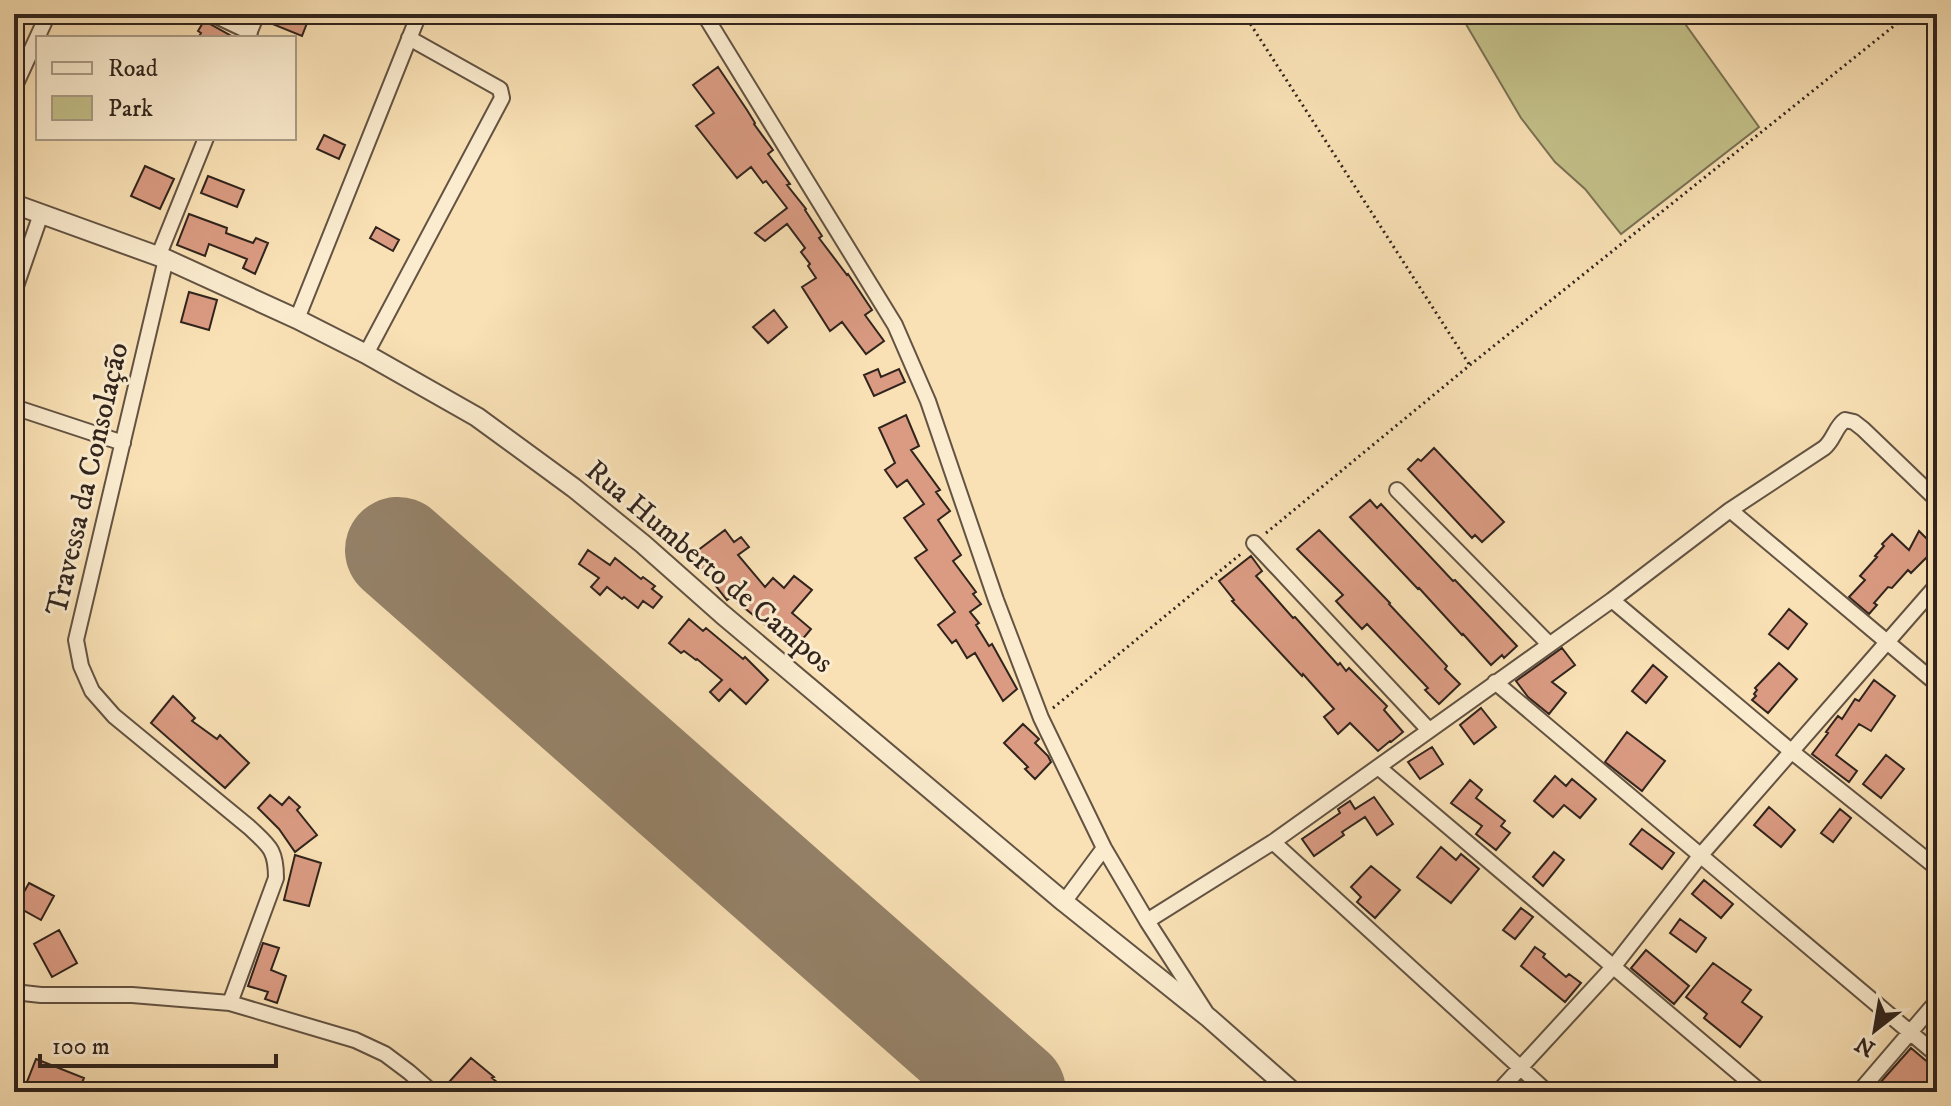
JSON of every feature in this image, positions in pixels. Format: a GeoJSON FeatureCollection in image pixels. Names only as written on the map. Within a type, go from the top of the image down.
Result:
{"type":"FeatureCollection","features":[{"type":"Feature","properties":{"kind":"street"},"geometry":{"type":"LineString","coordinates":[[38,36],[48,14]]}},
{"type":"Feature","properties":{"kind":"street"},"geometry":{"type":"LineString","coordinates":[[212,14],[248,35],[257,14]]}},
{"type":"Feature","properties":{"kind":"street"},"geometry":{"type":"LineString","coordinates":[[297,319],[419,14]]}},
{"type":"Feature","properties":{"kind":"street"},"geometry":{"type":"LineString","coordinates":[[704,14],[895,325],[928,401],[996,600],[1041,718],[1104,848],[1209,1018]]}},
{"type":"Feature","properties":{"kind":"street"},"geometry":{"type":"LineString","coordinates":[[366,354],[502,98],[500,89],[409,38]]}},
{"type":"Feature","properties":{"kind":"street"},"geometry":{"type":"LineString","coordinates":[[14,88],[36,40]]}},
{"type":"Feature","properties":{"kind":"street","name":"Travessa da Consolação"},"geometry":{"type":"LineString","coordinates":[[205,140],[162,258],[123,443],[76,640],[81,666],[92,691],[114,716],[249,827],[276,859],[276,878],[230,1003]]}},
{"type":"Feature","properties":{"kind":"street","name":"Rua Humberto de Campos"},"geometry":{"type":"LineString","coordinates":[[14,204],[162,258],[297,319],[477,417],[574,488],[643,544],[734,625],[1064,902],[1209,1018],[1293,1092]]}},
{"type":"Feature","properties":{"kind":"street"},"geometry":{"type":"LineString","coordinates":[[14,292],[41,214]]}},
{"type":"Feature","properties":{"kind":"street"},"geometry":{"type":"LineString","coordinates":[[14,407],[123,443]]}},
{"type":"Feature","properties":{"kind":"street"},"geometry":{"type":"LineString","coordinates":[[1147,921],[1273,842],[1612,600],[1730,510],[1824,448],[1845,420],[1863,429],[1937,500]]}},
{"type":"Feature","properties":{"kind":"street"},"geometry":{"type":"LineString","coordinates":[[1397,490],[1549,644]]}},
{"type":"Feature","properties":{"kind":"street"},"geometry":{"type":"LineString","coordinates":[[1730,510],[1937,684]]}},
{"type":"Feature","properties":{"kind":"street"},"geometry":{"type":"LineString","coordinates":[[1254,543],[1429,730]]}},
{"type":"Feature","properties":{"kind":"street"},"geometry":{"type":"LineString","coordinates":[[1498,1092],[1614,966],[1700,856],[1937,585]]}},
{"type":"Feature","properties":{"kind":"street"},"geometry":{"type":"LineString","coordinates":[[1612,600],[1791,751],[1937,868]]}},
{"type":"Feature","properties":{"kind":"street"},"geometry":{"type":"LineString","coordinates":[[1495,682],[1937,1055]]}},
{"type":"Feature","properties":{"kind":"street"},"geometry":{"type":"LineString","coordinates":[[1378,767],[1761,1092]]}},
{"type":"Feature","properties":{"kind":"street"},"geometry":{"type":"LineString","coordinates":[[1273,842],[1547,1092]]}},
{"type":"Feature","properties":{"kind":"street"},"geometry":{"type":"LineString","coordinates":[[1064,902],[1104,848]]}},
{"type":"Feature","properties":{"kind":"street"},"geometry":{"type":"LineString","coordinates":[[14,992],[132,995],[230,1003],[355,1040],[385,1054],[432,1092]]}},
{"type":"Feature","properties":{"kind":"street"},"geometry":{"type":"LineString","coordinates":[[1859,1092],[1937,1001]]}},
{"type":"Feature","properties":{"kind":"path"},"geometry":{"type":"LineString","coordinates":[[1244,14],[1470,365]]}},
{"type":"Feature","properties":{"kind":"path"},"geometry":{"type":"LineString","coordinates":[[1041,718],[1470,365],[1909,14]]}},
{"type":"Feature","properties":{"kind":"green space"},"geometry":{"type":"Polygon","coordinates":[[[1460,14],[1678,14],[1759,127],[1621,234],[1585,189],[1555,162],[1521,118],[1460,14]]]}},
{"type":"Feature","properties":{"kind":"building"},"geometry":{"type":"Polygon","coordinates":[[[267,14],[285,14],[307,23],[302,36],[265,21],[267,14]]]}},
{"type":"Feature","properties":{"kind":"building"},"geometry":{"type":"Polygon","coordinates":[[[204,21],[231,36],[199,36],[201,33],[198,31],[204,21]]]}},
{"type":"Feature","properties":{"kind":"building"},"geometry":{"type":"Polygon","coordinates":[[[718,67],[773,150],[768,154],[806,209],[822,236],[819,238],[872,310],[865,315],[884,341],[866,354],[842,322],[830,331],[802,287],[816,278],[801,252],[805,248],[787,224],[765,241],[755,233],[787,208],[751,167],[737,178],[696,126],[714,113],[693,85],[718,67]]]}},
{"type":"Feature","properties":{"kind":"building"},"geometry":{"type":"Polygon","coordinates":[[[324,135],[345,145],[339,159],[317,149],[324,135]]]}},
{"type":"Feature","properties":{"kind":"building"},"geometry":{"type":"Polygon","coordinates":[[[145,166],[174,179],[160,209],[131,196],[145,166]]]}},
{"type":"Feature","properties":{"kind":"building"},"geometry":{"type":"Polygon","coordinates":[[[208,176],[244,190],[237,207],[201,193],[208,176]]]}},
{"type":"Feature","properties":{"kind":"building"},"geometry":{"type":"Polygon","coordinates":[[[189,214],[227,228],[226,233],[253,243],[256,238],[268,243],[255,274],[243,268],[247,259],[209,244],[205,256],[177,245],[189,214]]]}},
{"type":"Feature","properties":{"kind":"building"},"geometry":{"type":"Polygon","coordinates":[[[376,227],[399,240],[393,251],[370,238],[376,227]]]}},
{"type":"Feature","properties":{"kind":"building"},"geometry":{"type":"Polygon","coordinates":[[[189,292],[217,300],[209,330],[181,322],[189,292]]]}},
{"type":"Feature","properties":{"kind":"building"},"geometry":{"type":"Polygon","coordinates":[[[774,310],[787,327],[768,343],[753,327],[774,310]]]}},
{"type":"Feature","properties":{"kind":"building"},"geometry":{"type":"Polygon","coordinates":[[[878,369],[881,377],[899,369],[905,382],[874,396],[864,375],[878,369]]]}},
{"type":"Feature","properties":{"kind":"building"},"geometry":{"type":"Polygon","coordinates":[[[906,415],[919,446],[911,450],[940,490],[936,492],[950,511],[938,520],[961,555],[953,561],[981,604],[970,612],[1017,689],[1003,701],[975,653],[967,658],[956,640],[952,643],[938,625],[955,612],[915,558],[927,550],[904,518],[924,504],[907,480],[897,487],[885,470],[895,463],[879,428],[906,415]]]}},
{"type":"Feature","properties":{"kind":"building"},"geometry":{"type":"Polygon","coordinates":[[[1434,448],[1504,522],[1482,542],[1475,535],[1472,538],[1408,469],[1434,448]]]}},
{"type":"Feature","properties":{"kind":"building"},"geometry":{"type":"Polygon","coordinates":[[[1370,500],[1377,508],[1381,504],[1517,646],[1491,665],[1350,517],[1370,500]]]}},
{"type":"Feature","properties":{"kind":"building"},"geometry":{"type":"Polygon","coordinates":[[[725,530],[734,542],[741,537],[749,547],[738,555],[765,587],[773,578],[784,588],[794,576],[812,590],[792,613],[811,629],[796,647],[731,597],[727,600],[689,557],[725,530]]]}},
{"type":"Feature","properties":{"kind":"building"},"geometry":{"type":"Polygon","coordinates":[[[1319,530],[1390,603],[1460,684],[1439,704],[1425,690],[1428,688],[1367,624],[1362,629],[1336,601],[1343,595],[1297,549],[1319,530]]]}},
{"type":"Feature","properties":{"kind":"building"},"geometry":{"type":"Polygon","coordinates":[[[1919,531],[1937,549],[1937,566],[1927,557],[1911,573],[1908,570],[1892,588],[1888,587],[1869,614],[1849,597],[1865,580],[1860,576],[1892,534],[1909,550],[1919,531]]]}},
{"type":"Feature","properties":{"kind":"building"},"geometry":{"type":"Polygon","coordinates":[[[588,550],[610,565],[615,558],[655,586],[652,589],[662,597],[653,608],[643,601],[638,608],[607,587],[600,595],[591,587],[599,578],[579,564],[588,550]]]}},
{"type":"Feature","properties":{"kind":"building"},"geometry":{"type":"Polygon","coordinates":[[[1251,556],[1262,571],[1256,576],[1293,618],[1338,665],[1340,663],[1346,671],[1349,668],[1387,706],[1384,710],[1403,732],[1391,742],[1378,751],[1350,723],[1338,734],[1324,717],[1334,709],[1232,601],[1219,581],[1251,556]]]}},
{"type":"Feature","properties":{"kind":"building"},"geometry":{"type":"Polygon","coordinates":[[[1789,609],[1807,624],[1788,649],[1769,634],[1789,609]]]}},
{"type":"Feature","properties":{"kind":"building"},"geometry":{"type":"Polygon","coordinates":[[[689,619],[703,631],[706,628],[743,659],[745,657],[768,680],[746,704],[730,689],[719,701],[710,692],[722,680],[697,659],[684,651],[681,653],[669,643],[689,619]]]}},
{"type":"Feature","properties":{"kind":"building"},"geometry":{"type":"Polygon","coordinates":[[[1562,648],[1575,665],[1552,682],[1566,693],[1549,714],[1528,697],[1516,681],[1562,648]]]}},
{"type":"Feature","properties":{"kind":"building"},"geometry":{"type":"Polygon","coordinates":[[[1779,663],[1797,679],[1768,713],[1752,700],[1756,696],[1755,688],[1779,663]]]}},
{"type":"Feature","properties":{"kind":"building"},"geometry":{"type":"Polygon","coordinates":[[[1653,665],[1667,677],[1646,703],[1632,691],[1653,665]]]}},
{"type":"Feature","properties":{"kind":"building"},"geometry":{"type":"Polygon","coordinates":[[[1874,680],[1895,696],[1871,731],[1859,724],[1836,755],[1857,771],[1849,782],[1812,754],[1838,716],[1842,719],[1855,699],[1859,701],[1874,680]]]}},
{"type":"Feature","properties":{"kind":"building"},"geometry":{"type":"Polygon","coordinates":[[[173,696],[195,718],[192,721],[217,739],[220,735],[249,763],[225,788],[151,723],[173,696]]]}},
{"type":"Feature","properties":{"kind":"building"},"geometry":{"type":"Polygon","coordinates":[[[1481,708],[1496,727],[1474,744],[1460,725],[1481,708]]]}},
{"type":"Feature","properties":{"kind":"building"},"geometry":{"type":"Polygon","coordinates":[[[1023,724],[1039,739],[1035,743],[1051,762],[1035,779],[1025,769],[1028,767],[1004,743],[1023,724]]]}},
{"type":"Feature","properties":{"kind":"building"},"geometry":{"type":"Polygon","coordinates":[[[1627,732],[1665,761],[1642,791],[1605,762],[1627,732]]]}},
{"type":"Feature","properties":{"kind":"building"},"geometry":{"type":"Polygon","coordinates":[[[1432,747],[1443,764],[1420,779],[1408,762],[1432,747]]]}},
{"type":"Feature","properties":{"kind":"building"},"geometry":{"type":"Polygon","coordinates":[[[1886,755],[1904,769],[1881,798],[1863,784],[1886,755]]]}},
{"type":"Feature","properties":{"kind":"building"},"geometry":{"type":"Polygon","coordinates":[[[1555,776],[1566,786],[1572,779],[1596,799],[1580,818],[1564,805],[1553,817],[1534,801],[1555,776]]]}},
{"type":"Feature","properties":{"kind":"building"},"geometry":{"type":"Polygon","coordinates":[[[1470,780],[1482,790],[1476,798],[1505,821],[1501,826],[1510,833],[1496,850],[1476,834],[1482,826],[1451,803],[1470,780]]]}},
{"type":"Feature","properties":{"kind":"building"},"geometry":{"type":"Polygon","coordinates":[[[270,795],[282,805],[289,797],[300,807],[297,810],[317,835],[295,852],[279,829],[258,808],[270,795]]]}},
{"type":"Feature","properties":{"kind":"building"},"geometry":{"type":"Polygon","coordinates":[[[1374,797],[1393,824],[1377,835],[1365,817],[1314,856],[1302,839],[1340,813],[1338,809],[1350,801],[1355,809],[1374,797]]]}},
{"type":"Feature","properties":{"kind":"building"},"geometry":{"type":"Polygon","coordinates":[[[1769,807],[1795,830],[1781,847],[1754,825],[1769,807]]]}},
{"type":"Feature","properties":{"kind":"building"},"geometry":{"type":"Polygon","coordinates":[[[1840,809],[1851,818],[1833,842],[1821,833],[1840,809]]]}},
{"type":"Feature","properties":{"kind":"building"},"geometry":{"type":"Polygon","coordinates":[[[1642,829],[1674,853],[1662,869],[1630,844],[1642,829]]]}},
{"type":"Feature","properties":{"kind":"building"},"geometry":{"type":"Polygon","coordinates":[[[1441,847],[1456,860],[1461,854],[1479,869],[1451,903],[1417,877],[1441,847]]]}},
{"type":"Feature","properties":{"kind":"building"},"geometry":{"type":"Polygon","coordinates":[[[1554,852],[1564,860],[1543,886],[1533,877],[1554,852]]]}},
{"type":"Feature","properties":{"kind":"building"},"geometry":{"type":"Polygon","coordinates":[[[295,855],[321,863],[309,906],[284,900],[295,855]]]}},
{"type":"Feature","properties":{"kind":"building"},"geometry":{"type":"Polygon","coordinates":[[[1371,866],[1400,890],[1375,918],[1357,902],[1361,897],[1351,887],[1371,866]]]}},
{"type":"Feature","properties":{"kind":"building"},"geometry":{"type":"Polygon","coordinates":[[[1704,880],[1733,904],[1721,918],[1692,894],[1704,880]]]}},
{"type":"Feature","properties":{"kind":"building"},"geometry":{"type":"Polygon","coordinates":[[[29,883],[54,896],[41,920],[16,906],[29,883]]]}},
{"type":"Feature","properties":{"kind":"building"},"geometry":{"type":"Polygon","coordinates":[[[1521,908],[1533,917],[1515,939],[1503,930],[1521,908]]]}},
{"type":"Feature","properties":{"kind":"building"},"geometry":{"type":"Polygon","coordinates":[[[1680,919],[1706,938],[1696,952],[1670,933],[1680,919]]]}},
{"type":"Feature","properties":{"kind":"building"},"geometry":{"type":"Polygon","coordinates":[[[59,930],[77,963],[52,977],[34,944],[59,930]]]}},
{"type":"Feature","properties":{"kind":"building"},"geometry":{"type":"Polygon","coordinates":[[[263,943],[279,948],[271,970],[286,976],[277,1003],[265,999],[268,992],[248,986],[263,943]]]}},
{"type":"Feature","properties":{"kind":"building"},"geometry":{"type":"Polygon","coordinates":[[[1535,947],[1566,977],[1569,974],[1581,983],[1565,1002],[1521,966],[1535,947]]]}},
{"type":"Feature","properties":{"kind":"building"},"geometry":{"type":"Polygon","coordinates":[[[1646,950],[1689,986],[1674,1004],[1631,968],[1646,950]]]}},
{"type":"Feature","properties":{"kind":"building"},"geometry":{"type":"Polygon","coordinates":[[[1713,963],[1751,990],[1742,1002],[1762,1017],[1740,1047],[1704,1018],[1707,1014],[1686,997],[1713,963]]]}},
{"type":"Feature","properties":{"kind":"building"},"geometry":{"type":"Polygon","coordinates":[[[1911,1048],[1937,1070],[1937,1092],[1889,1092],[1879,1084],[1911,1048]]]}},
{"type":"Feature","properties":{"kind":"building"},"geometry":{"type":"Polygon","coordinates":[[[471,1058],[509,1092],[463,1092],[450,1081],[471,1058]]]}},
{"type":"Feature","properties":{"kind":"building"},"geometry":{"type":"Polygon","coordinates":[[[36,1059],[84,1078],[78,1092],[23,1092],[36,1059]]]}},
{"type":"Feature","properties":{"kind":"runway"},"geometry":{"type":"LineString","coordinates":[[398,550],[1013,1092]]}}]}
